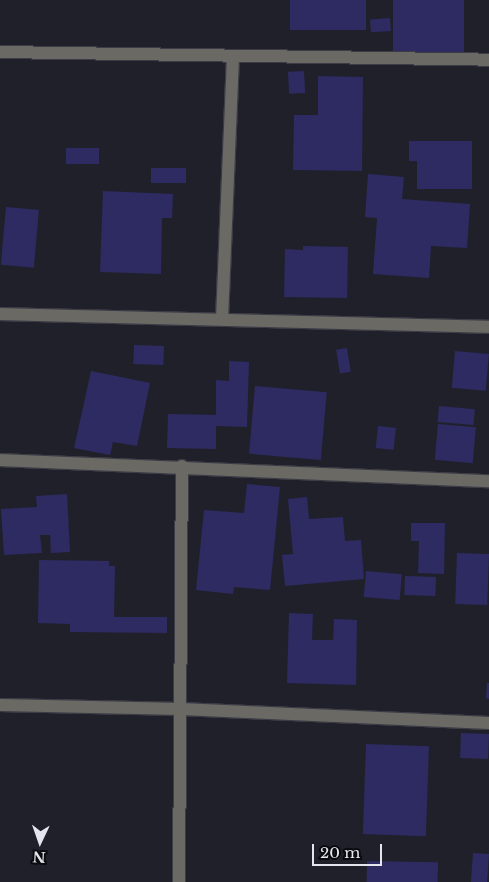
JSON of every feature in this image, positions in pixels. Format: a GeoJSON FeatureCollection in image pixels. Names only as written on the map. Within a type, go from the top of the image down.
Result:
{"type":"FeatureCollection","features":[{"type":"Feature","properties":{"kind":"street"},"geometry":{"type":"LineString","coordinates":[[0,52],[489,60]]}},
{"type":"Feature","properties":{"kind":"street"},"geometry":{"type":"LineString","coordinates":[[222,319],[233,56]]}},
{"type":"Feature","properties":{"kind":"street"},"geometry":{"type":"LineString","coordinates":[[0,314],[489,328]]}},
{"type":"Feature","properties":{"kind":"street"},"geometry":{"type":"LineString","coordinates":[[0,460],[182,466],[489,481]]}},
{"type":"Feature","properties":{"kind":"street"},"geometry":{"type":"LineString","coordinates":[[179,882],[182,466]]}},
{"type":"Feature","properties":{"kind":"street"},"geometry":{"type":"LineString","coordinates":[[0,705],[181,708],[489,722]]}},
{"type":"Feature","properties":{"kind":"building"},"geometry":{"type":"Polygon","coordinates":[[[290,0],[366,0],[366,30],[290,30],[290,0]]]}},
{"type":"Feature","properties":{"kind":"building"},"geometry":{"type":"Polygon","coordinates":[[[393,0],[464,0],[464,55],[393,55],[393,0]]]}},
{"type":"Feature","properties":{"kind":"building"},"geometry":{"type":"Polygon","coordinates":[[[390,18],[391,31],[371,32],[370,19],[390,18]]]}},
{"type":"Feature","properties":{"kind":"building"},"geometry":{"type":"Polygon","coordinates":[[[304,71],[305,93],[289,94],[288,72],[304,71]]]}},
{"type":"Feature","properties":{"kind":"building"},"geometry":{"type":"Polygon","coordinates":[[[318,76],[363,77],[362,171],[293,170],[294,115],[318,115],[318,76]]]}},
{"type":"Feature","properties":{"kind":"building"},"geometry":{"type":"Polygon","coordinates":[[[409,141],[472,141],[472,189],[417,189],[417,161],[409,161],[409,141]]]}},
{"type":"Feature","properties":{"kind":"building"},"geometry":{"type":"Polygon","coordinates":[[[66,148],[99,148],[99,164],[66,164],[66,148]]]}},
{"type":"Feature","properties":{"kind":"building"},"geometry":{"type":"Polygon","coordinates":[[[151,168],[186,168],[186,183],[151,183],[151,168]]]}},
{"type":"Feature","properties":{"kind":"building"},"geometry":{"type":"Polygon","coordinates":[[[368,174],[404,177],[402,199],[470,204],[467,248],[431,246],[429,278],[373,274],[377,218],[365,217],[368,174]]]}},
{"type":"Feature","properties":{"kind":"building"},"geometry":{"type":"Polygon","coordinates":[[[103,191],[173,194],[172,218],[162,218],[161,274],[100,272],[103,191]]]}},
{"type":"Feature","properties":{"kind":"building"},"geometry":{"type":"Polygon","coordinates":[[[6,207],[39,210],[34,268],[1,265],[6,207]]]}},
{"type":"Feature","properties":{"kind":"building"},"geometry":{"type":"Polygon","coordinates":[[[303,246],[348,247],[347,298],[284,297],[285,249],[303,250],[303,246]]]}},
{"type":"Feature","properties":{"kind":"building"},"geometry":{"type":"Polygon","coordinates":[[[134,345],[164,346],[163,365],[133,364],[134,345]]]}},
{"type":"Feature","properties":{"kind":"building"},"geometry":{"type":"Polygon","coordinates":[[[347,348],[351,372],[340,373],[336,350],[347,348]]]}},
{"type":"Feature","properties":{"kind":"building"},"geometry":{"type":"Polygon","coordinates":[[[455,351],[489,354],[486,391],[452,388],[455,351]]]}},
{"type":"Feature","properties":{"kind":"building"},"geometry":{"type":"Polygon","coordinates":[[[229,361],[249,362],[247,427],[216,426],[216,449],[167,448],[168,414],[216,415],[216,380],[229,381],[229,361]]]}},
{"type":"Feature","properties":{"kind":"building"},"geometry":{"type":"Polygon","coordinates":[[[91,371],[150,383],[137,446],[113,442],[110,455],[74,448],[91,371]]]}},
{"type":"Feature","properties":{"kind":"building"},"geometry":{"type":"Polygon","coordinates":[[[255,386],[327,392],[321,460],[249,454],[255,386]]]}},
{"type":"Feature","properties":{"kind":"building"},"geometry":{"type":"Polygon","coordinates":[[[439,406],[475,409],[473,425],[438,422],[439,406]]]}},
{"type":"Feature","properties":{"kind":"building"},"geometry":{"type":"Polygon","coordinates":[[[438,424],[476,427],[473,463],[435,460],[438,424]]]}},
{"type":"Feature","properties":{"kind":"building"},"geometry":{"type":"Polygon","coordinates":[[[378,426],[396,428],[394,450],[376,448],[378,426]]]}},
{"type":"Feature","properties":{"kind":"building"},"geometry":{"type":"Polygon","coordinates":[[[247,484],[280,487],[270,590],[234,587],[233,594],[196,590],[204,510],[244,513],[247,484]]]}},
{"type":"Feature","properties":{"kind":"building"},"geometry":{"type":"Polygon","coordinates":[[[67,494],[70,552],[51,553],[50,535],[40,535],[42,553],[4,555],[1,509],[37,507],[36,496],[67,494]]]}},
{"type":"Feature","properties":{"kind":"building"},"geometry":{"type":"Polygon","coordinates":[[[307,497],[309,519],[343,517],[345,541],[361,540],[364,579],[285,586],[282,555],[293,554],[288,499],[307,497]]]}},
{"type":"Feature","properties":{"kind":"building"},"geometry":{"type":"Polygon","coordinates":[[[411,523],[445,523],[444,574],[418,573],[419,541],[411,541],[411,523]]]}},
{"type":"Feature","properties":{"kind":"building"},"geometry":{"type":"Polygon","coordinates":[[[457,553],[489,554],[487,605],[455,604],[457,553]]]}},
{"type":"Feature","properties":{"kind":"building"},"geometry":{"type":"Polygon","coordinates":[[[39,560],[109,561],[109,566],[115,566],[114,617],[167,617],[167,633],[70,632],[70,624],[38,623],[39,560]]]}},
{"type":"Feature","properties":{"kind":"building"},"geometry":{"type":"Polygon","coordinates":[[[366,571],[402,574],[400,600],[364,597],[366,571]]]}},
{"type":"Feature","properties":{"kind":"building"},"geometry":{"type":"Polygon","coordinates":[[[405,576],[436,577],[435,596],[404,595],[405,576]]]}},
{"type":"Feature","properties":{"kind":"building"},"geometry":{"type":"Polygon","coordinates":[[[289,613],[313,614],[312,640],[333,640],[334,619],[357,620],[356,685],[287,683],[289,613]]]}},
{"type":"Feature","properties":{"kind":"building"},"geometry":{"type":"Polygon","coordinates":[[[487,683],[489,683],[489,699],[486,698],[487,683]]]}},
{"type":"Feature","properties":{"kind":"building"},"geometry":{"type":"Polygon","coordinates":[[[461,733],[489,734],[488,759],[460,758],[461,733]]]}},
{"type":"Feature","properties":{"kind":"building"},"geometry":{"type":"Polygon","coordinates":[[[366,744],[429,746],[426,836],[363,834],[366,744]]]}},
{"type":"Feature","properties":{"kind":"building"},"geometry":{"type":"Polygon","coordinates":[[[473,853],[489,854],[487,882],[471,882],[473,853]]]}},
{"type":"Feature","properties":{"kind":"building"},"geometry":{"type":"Polygon","coordinates":[[[367,861],[438,862],[438,882],[367,882],[367,861]]]}}]}
